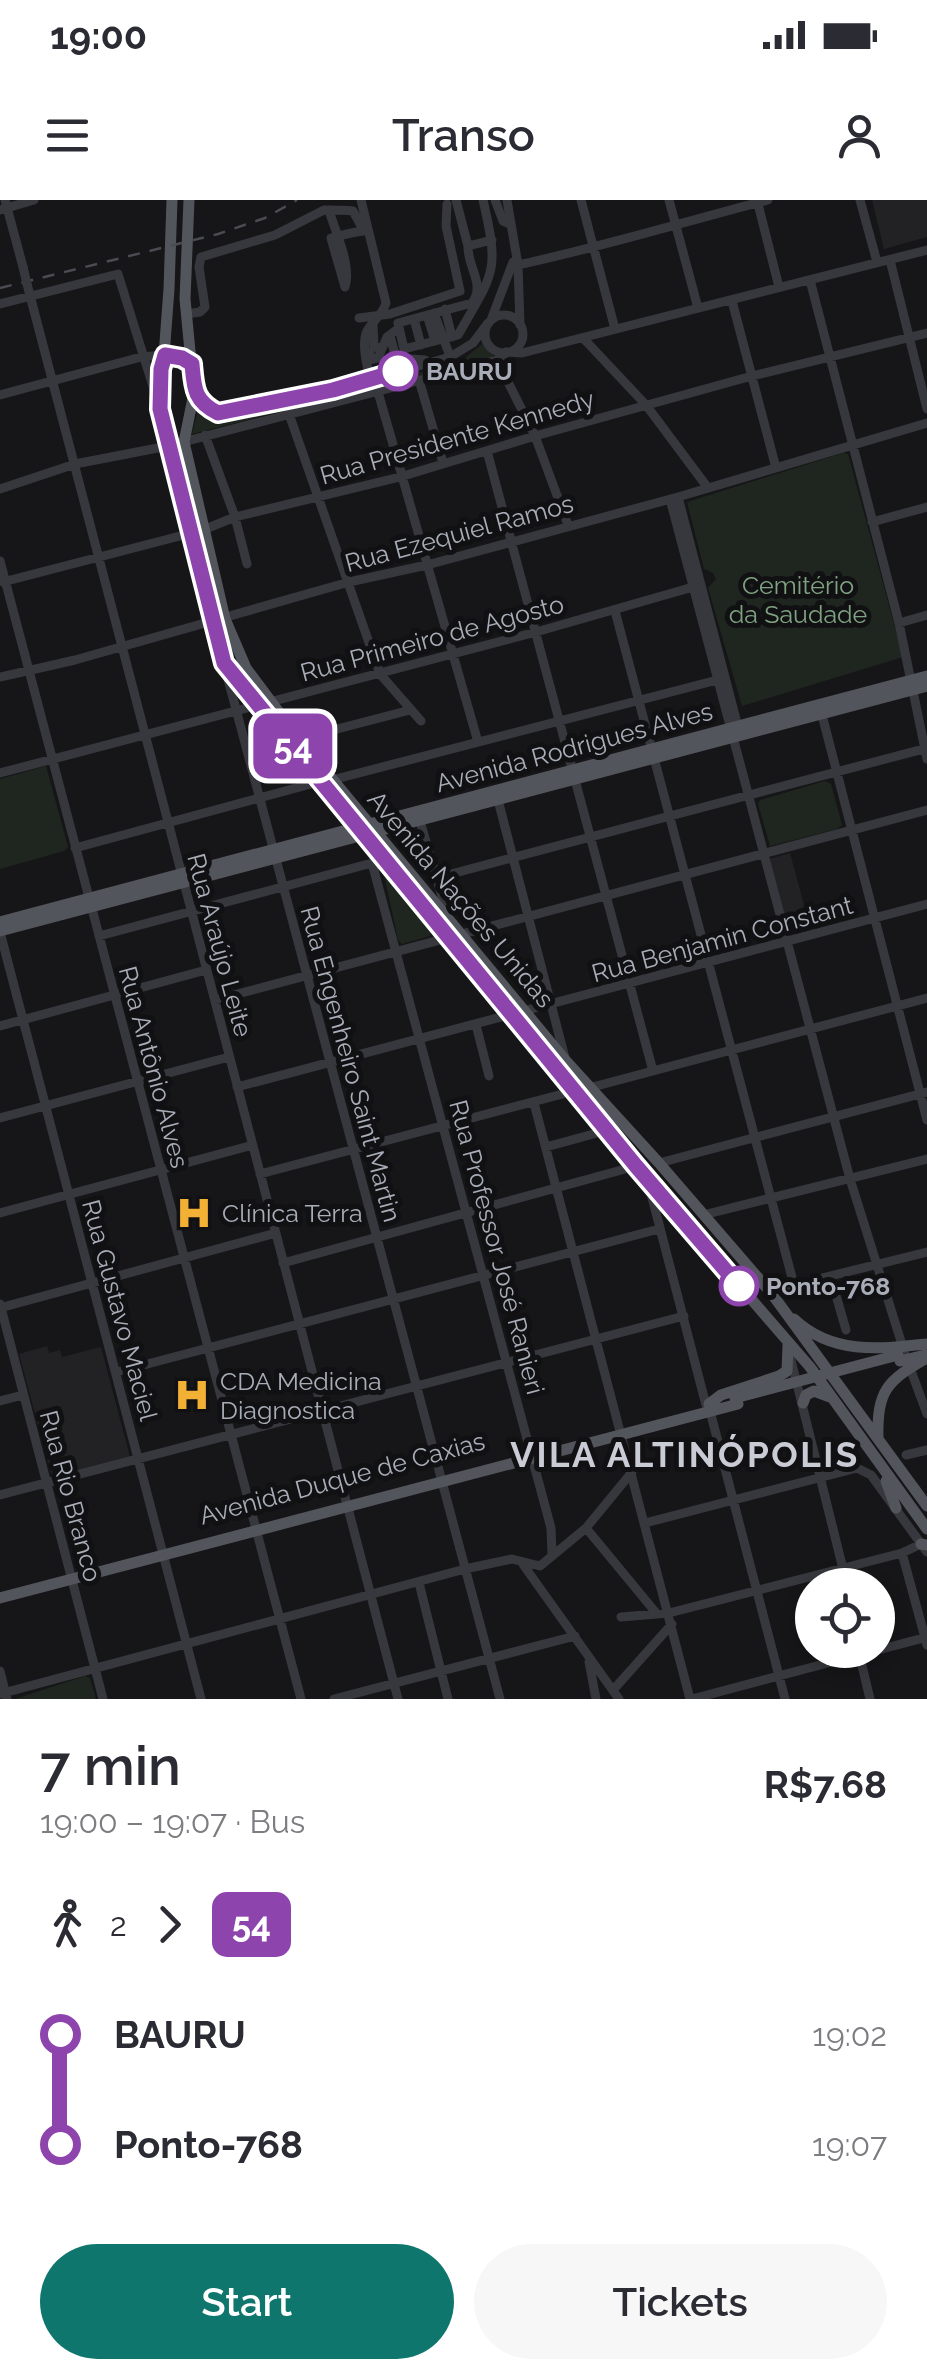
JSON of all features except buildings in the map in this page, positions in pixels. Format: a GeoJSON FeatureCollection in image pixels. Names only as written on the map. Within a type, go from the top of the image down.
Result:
{"type":"FeatureCollection","features":[{"type":"Feature","properties":{"kind":"main road","name":"Avenida Nações Unidas"},"geometry":{"type":"LineString","coordinates":[[172,200],[160,409],[168,446],[197,531],[219,621],[224,663],[299,739],[327,780]]}},
{"type":"Feature","properties":{"kind":"main road","name":"Avenida Nações Unidas"},"geometry":{"type":"LineString","coordinates":[[188,200],[184,299],[194,393],[184,442],[197,531]]}},
{"type":"Feature","properties":{"kind":"main road"},"geometry":{"type":"LineString","coordinates":[[165,355],[192,364]]}},
{"type":"Feature","properties":{"kind":"main road"},"geometry":{"type":"LineString","coordinates":[[160,409],[184,442]]}},
{"type":"Feature","properties":{"kind":"main road","name":"Avenida Nações Unidas"},"geometry":{"type":"LineString","coordinates":[[219,621],[264,703],[367,829],[448,917],[455,935]]}},
{"type":"Feature","properties":{"kind":"main road","name":"Avenida Rodrigues Alves"},"geometry":{"type":"LineString","coordinates":[[735,732],[822,714],[911,685],[927,676]]}},
{"type":"Feature","properties":{"kind":"main road","name":"Avenida Rodrigues Alves"},"geometry":{"type":"LineString","coordinates":[[0,922],[90,902],[911,685],[927,686]]}},
{"type":"Feature","properties":{"kind":"main road","name":"Avenida Rodrigues Alves"},"geometry":{"type":"LineString","coordinates":[[419,815],[498,800],[575,775]]}},
{"type":"Feature","properties":{"kind":"main road","name":"Avenida Nações Unidas"},"geometry":{"type":"LineString","coordinates":[[367,829],[378,851],[455,935],[518,1013],[574,1092],[787,1340],[927,1529]]}},
{"type":"Feature","properties":{"kind":"main road","name":"Avenida Rodrigues Alves"},"geometry":{"type":"LineString","coordinates":[[0,932],[90,902]]}},
{"type":"Feature","properties":{"kind":"main road","name":"Avenida Nações Unidas"},"geometry":{"type":"LineString","coordinates":[[518,1013],[660,1162],[772,1294],[927,1506]]}},
{"type":"Feature","properties":{"kind":"main road"},"geometry":{"type":"LineString","coordinates":[[673,1210],[688,1207],[690,1198]]}},
{"type":"Feature","properties":{"kind":"main road"},"geometry":{"type":"LineString","coordinates":[[698,1240],[702,1226],[720,1235]]}},
{"type":"Feature","properties":{"kind":"main road"},"geometry":{"type":"LineString","coordinates":[[783,1310],[811,1332],[841,1345],[903,1357],[901,1372],[883,1393],[879,1406],[878,1439]]}},
{"type":"Feature","properties":{"kind":"main road"},"geometry":{"type":"LineString","coordinates":[[708,1407],[721,1395],[787,1371],[787,1340]]}},
{"type":"Feature","properties":{"kind":"main road","name":"Avenida Duque de Caxias"},"geometry":{"type":"LineString","coordinates":[[0,1595],[927,1351]]}},
{"type":"Feature","properties":{"kind":"main road"},"geometry":{"type":"LineString","coordinates":[[803,1404],[806,1395],[814,1391],[831,1398]]}},
{"type":"Feature","properties":{"kind":"main road"},"geometry":{"type":"LineString","coordinates":[[879,1463],[896,1508]]}},
{"type":"Feature","properties":{"kind":"street"},"geometry":{"type":"LineString","coordinates":[[4,206],[34,200]]}},
{"type":"Feature","properties":{"kind":"street"},"geometry":{"type":"LineString","coordinates":[[361,200],[386,310]]}},
{"type":"Feature","properties":{"kind":"street"},"geometry":{"type":"LineString","coordinates":[[395,329],[404,350],[458,335],[492,273],[491,235],[483,200]]}},
{"type":"Feature","properties":{"kind":"street"},"geometry":{"type":"LineString","coordinates":[[495,200],[502,221],[510,224]]}},
{"type":"Feature","properties":{"kind":"street"},"geometry":{"type":"LineString","coordinates":[[0,489],[75,464],[168,446],[497,360],[522,340],[507,200]]}},
{"type":"Feature","properties":{"kind":"street"},"geometry":{"type":"LineString","coordinates":[[581,200],[614,329]]}},
{"type":"Feature","properties":{"kind":"street"},"geometry":{"type":"LineString","coordinates":[[669,200],[698,308]]}},
{"type":"Feature","properties":{"kind":"street"},"geometry":{"type":"LineString","coordinates":[[860,200],[876,262]]}},
{"type":"Feature","properties":{"kind":"street"},"geometry":{"type":"LineString","coordinates":[[516,266],[761,201],[779,287]]}},
{"type":"Feature","properties":{"kind":"street"},"geometry":{"type":"LineString","coordinates":[[367,324],[386,310],[460,291],[446,226],[451,202]]}},
{"type":"Feature","properties":{"kind":"street"},"geometry":{"type":"LineString","coordinates":[[426,364],[422,358],[394,356],[389,340],[398,323],[472,303],[478,295],[467,241],[451,202]]}},
{"type":"Feature","properties":{"kind":"street","name":"Rua Araújo Leite"},"geometry":{"type":"LineString","coordinates":[[4,206],[398,1699]]}},
{"type":"Feature","properties":{"kind":"street"},"geometry":{"type":"LineString","coordinates":[[184,299],[190,310],[202,308],[204,296],[196,268],[204,251],[274,233],[324,207],[355,210],[366,234],[335,240]]}},
{"type":"Feature","properties":{"kind":"street"},"geometry":{"type":"LineString","coordinates":[[186,314],[205,307],[201,257],[276,235],[327,210],[354,211],[364,232],[335,240]]}},
{"type":"Feature","properties":{"kind":"street"},"geometry":{"type":"LineString","coordinates":[[327,210],[335,240]]}},
{"type":"Feature","properties":{"kind":"street"},"geometry":{"type":"LineString","coordinates":[[467,241],[491,235]]}},
{"type":"Feature","properties":{"kind":"street"},"geometry":{"type":"LineString","coordinates":[[516,266],[486,335],[490,346],[522,353],[927,250]]}},
{"type":"Feature","properties":{"kind":"street"},"geometry":{"type":"LineString","coordinates":[[470,264],[493,258]]}},
{"type":"Feature","properties":{"kind":"street"},"geometry":{"type":"LineString","coordinates":[[890,260],[927,409]]}},
{"type":"Feature","properties":{"kind":"street"},"geometry":{"type":"LineString","coordinates":[[476,278],[492,273]]}},
{"type":"Feature","properties":{"kind":"street"},"geometry":{"type":"LineString","coordinates":[[0,304],[29,290],[118,274],[160,409]]}},
{"type":"Feature","properties":{"kind":"street"},"geometry":{"type":"LineString","coordinates":[[436,878],[835,772],[926,752],[899,623],[810,280]]}},
{"type":"Feature","properties":{"kind":"street"},"geometry":{"type":"LineString","coordinates":[[732,301],[776,468]]}},
{"type":"Feature","properties":{"kind":"street"},"geometry":{"type":"LineString","coordinates":[[459,307],[464,324]]}},
{"type":"Feature","properties":{"kind":"street"},"geometry":{"type":"LineString","coordinates":[[435,312],[443,339]]}},
{"type":"Feature","properties":{"kind":"street"},"geometry":{"type":"LineString","coordinates":[[435,312],[456,371]]}},
{"type":"Feature","properties":{"kind":"street"},"geometry":{"type":"LineString","coordinates":[[194,393],[202,405],[218,413],[229,413],[370,369],[426,364],[450,357],[473,343],[490,322],[504,314],[520,324]]}},
{"type":"Feature","properties":{"kind":"street"},"geometry":{"type":"LineString","coordinates":[[414,318],[421,345]]}},
{"type":"Feature","properties":{"kind":"street"},"geometry":{"type":"LineString","coordinates":[[367,324],[374,347],[382,348]]}},
{"type":"Feature","properties":{"kind":"street"},"geometry":{"type":"LineString","coordinates":[[367,324],[370,369]]}},
{"type":"Feature","properties":{"kind":"street"},"geometry":{"type":"LineString","coordinates":[[370,369],[395,329]]}},
{"type":"Feature","properties":{"kind":"street","name":"Rua Presidente Kennedy"},"geometry":{"type":"LineString","coordinates":[[3,582],[197,531],[235,517],[400,477],[752,376],[927,333]]}},
{"type":"Feature","properties":{"kind":"street"},"geometry":{"type":"LineString","coordinates":[[582,338],[646,405],[708,488]]}},
{"type":"Feature","properties":{"kind":"street"},"geometry":{"type":"LineString","coordinates":[[0,395],[142,357],[165,355]]}},
{"type":"Feature","properties":{"kind":"street"},"geometry":{"type":"LineString","coordinates":[[497,360],[535,436],[568,525]]}},
{"type":"Feature","properties":{"kind":"street"},"geometry":{"type":"LineString","coordinates":[[419,380],[443,462]]}},
{"type":"Feature","properties":{"kind":"street"},"geometry":{"type":"LineString","coordinates":[[378,392],[478,742]]}},
{"type":"Feature","properties":{"kind":"street"},"geometry":{"type":"LineString","coordinates":[[289,414],[380,674],[421,722]]}},
{"type":"Feature","properties":{"kind":"street","name":"Rua Ezequiel Ramos"},"geometry":{"type":"LineString","coordinates":[[0,677],[122,648],[349,582],[427,565],[674,498],[927,423]]}},
{"type":"Feature","properties":{"kind":"street"},"geometry":{"type":"LineString","coordinates":[[205,435],[235,517],[247,564]]}},
{"type":"Feature","properties":{"kind":"street"},"geometry":{"type":"LineString","coordinates":[[487,450],[653,1071]]}},
{"type":"Feature","properties":{"kind":"street"},"geometry":{"type":"LineString","coordinates":[[674,498],[748,797],[850,1180],[903,1357],[927,1414]]}},
{"type":"Feature","properties":{"kind":"street"},"geometry":{"type":"LineString","coordinates":[[872,522],[927,506]]}},
{"type":"Feature","properties":{"kind":"street","name":"Rua Antônio Alves"},"geometry":{"type":"LineString","coordinates":[[0,561],[301,1699]]}},
{"type":"Feature","properties":{"kind":"street","name":"Rua Primeiro de Agosto"},"geometry":{"type":"LineString","coordinates":[[0,772],[697,587]]}},
{"type":"Feature","properties":{"kind":"street"},"geometry":{"type":"LineString","coordinates":[[614,611],[794,1286]]}},
{"type":"Feature","properties":{"kind":"street"},"geometry":{"type":"LineString","coordinates":[[899,623],[927,616]]}},
{"type":"Feature","properties":{"kind":"street","name":"Rua Engenheiro Saint Martin"},"geometry":{"type":"LineString","coordinates":[[224,663],[500,1699]]}},
{"type":"Feature","properties":{"kind":"street"},"geometry":{"type":"LineString","coordinates":[[75,848],[721,679]]}},
{"type":"Feature","properties":{"kind":"street"},"geometry":{"type":"LineString","coordinates":[[299,739],[410,710]]}},
{"type":"Feature","properties":{"kind":"street"},"geometry":{"type":"LineString","coordinates":[[822,714],[850,831],[924,1093],[927,1120]]}},
{"type":"Feature","properties":{"kind":"street"},"geometry":{"type":"LineString","coordinates":[[498,800],[566,1061]]}},
{"type":"Feature","properties":{"kind":"street"},"geometry":{"type":"LineString","coordinates":[[214,1000],[927,810]]}},
{"type":"Feature","properties":{"kind":"street"},"geometry":{"type":"LineString","coordinates":[[419,815],[448,917]]}},
{"type":"Feature","properties":{"kind":"street"},"geometry":{"type":"LineString","coordinates":[[99,936],[372,863],[378,851]]}},
{"type":"Feature","properties":{"kind":"street","name":"Rua Professor José Ranieri"},"geometry":{"type":"LineString","coordinates":[[372,863],[551,1528],[552,1554]]}},
{"type":"Feature","properties":{"kind":"street","name":"Rua Benjamin Constant"},"geometry":{"type":"LineString","coordinates":[[237,1088],[927,904]]}},
{"type":"Feature","properties":{"kind":"street","name":"Rua Gustavo Maciel"},"geometry":{"type":"LineString","coordinates":[[0,932],[201,1699]]}},
{"type":"Feature","properties":{"kind":"street"},"geometry":{"type":"LineString","coordinates":[[0,1026],[206,970]]}},
{"type":"Feature","properties":{"kind":"street"},"geometry":{"type":"LineString","coordinates":[[589,1088],[927,998]]}},
{"type":"Feature","properties":{"kind":"street"},"geometry":{"type":"LineString","coordinates":[[476,1025],[489,1076]]}},
{"type":"Feature","properties":{"kind":"street"},"geometry":{"type":"LineString","coordinates":[[0,1118],[229,1057]]}},
{"type":"Feature","properties":{"kind":"street"},"geometry":{"type":"LineString","coordinates":[[260,1174],[574,1092]]}},
{"type":"Feature","properties":{"kind":"street"},"geometry":{"type":"LineString","coordinates":[[660,1162],[924,1093]]}},
{"type":"Feature","properties":{"kind":"street"},"geometry":{"type":"LineString","coordinates":[[534,1103],[691,1699],[806,1668]]}},
{"type":"Feature","properties":{"kind":"street"},"geometry":{"type":"LineString","coordinates":[[546,1148],[608,1130]]}},
{"type":"Feature","properties":{"kind":"street"},"geometry":{"type":"LineString","coordinates":[[0,1213],[253,1146]]}},
{"type":"Feature","properties":{"kind":"street"},"geometry":{"type":"LineString","coordinates":[[703,1215],[927,1159]]}},
{"type":"Feature","properties":{"kind":"street"},"geometry":{"type":"LineString","coordinates":[[283,1263],[636,1166]]}},
{"type":"Feature","properties":{"kind":"street"},"geometry":{"type":"LineString","coordinates":[[648,1180],[785,1699]]}},
{"type":"Feature","properties":{"kind":"street"},"geometry":{"type":"LineString","coordinates":[[116,1372],[659,1229]]}},
{"type":"Feature","properties":{"kind":"street"},"geometry":{"type":"LineString","coordinates":[[0,1306],[276,1233]]}},
{"type":"Feature","properties":{"kind":"street"},"geometry":{"type":"LineString","coordinates":[[772,1294],[927,1252]]}},
{"type":"Feature","properties":{"kind":"street"},"geometry":{"type":"LineString","coordinates":[[830,1278],[846,1330]]}},
{"type":"Feature","properties":{"kind":"street","name":"Rua Rio Branco"},"geometry":{"type":"LineString","coordinates":[[0,1306],[103,1699]]}},
{"type":"Feature","properties":{"kind":"street"},"geometry":{"type":"LineString","coordinates":[[0,1495],[684,1316]]}},
{"type":"Feature","properties":{"kind":"street"},"geometry":{"type":"LineString","coordinates":[[790,1356],[844,1566]]}},
{"type":"Feature","properties":{"kind":"street"},"geometry":{"type":"LineString","coordinates":[[0,1401],[23,1395]]}},
{"type":"Feature","properties":{"kind":"street"},"geometry":{"type":"LineString","coordinates":[[906,1455],[927,1450]]}},
{"type":"Feature","properties":{"kind":"street"},"geometry":{"type":"LineString","coordinates":[[621,1617],[669,1612],[925,1547],[864,1470],[857,1468],[645,1523]]}},
{"type":"Feature","properties":{"kind":"street"},"geometry":{"type":"LineString","coordinates":[[538,1586],[540,1566],[586,1528],[632,1472]]}},
{"type":"Feature","properties":{"kind":"street","name":"Avenida Nações Unidas"},"geometry":{"type":"LineString","coordinates":[[910,1481],[927,1497]]}},
{"type":"Feature","properties":{"kind":"street"},"geometry":{"type":"LineString","coordinates":[[586,1528],[657,1614]]}},
{"type":"Feature","properties":{"kind":"street"},"geometry":{"type":"LineString","coordinates":[[895,1646],[926,1640],[902,1553]]}},
{"type":"Feature","properties":{"kind":"street"},"geometry":{"type":"LineString","coordinates":[[0,1671],[4,1695],[465,1569],[512,1558],[540,1566]]}},
{"type":"Feature","properties":{"kind":"street"},"geometry":{"type":"LineString","coordinates":[[521,1562],[588,1660],[617,1694],[672,1624]]}},
{"type":"Feature","properties":{"kind":"street"},"geometry":{"type":"LineString","coordinates":[[418,1582],[448,1699]]}},
{"type":"Feature","properties":{"kind":"street"},"geometry":{"type":"LineString","coordinates":[[334,1699],[575,1636]]}},
{"type":"Feature","properties":{"kind":"street"},"geometry":{"type":"LineString","coordinates":[[588,1660],[596,1699]]}},
{"type":"Feature","properties":{"kind":"street"},"geometry":{"type":"LineString","coordinates":[[863,1668],[870,1699]]}},
{"type":"Feature","properties":{"kind":"shaded area"},"geometry":{"type":"Polygon","coordinates":[[[872,200],[927,200],[927,237],[884,249],[872,200]]]}},
{"type":"Feature","properties":{"kind":"shaded area"},"geometry":{"type":"Polygon","coordinates":[[[790,853],[807,916],[786,922],[769,859],[790,853]]]}},
{"type":"Feature","properties":{"kind":"shaded area"},"geometry":{"type":"Polygon","coordinates":[[[47,1346],[49,1353],[60,1350],[62,1357],[101,1347],[130,1457],[52,1477],[19,1354],[47,1346]]]}},
{"type":"Feature","properties":{"kind":"green space"},"geometry":{"type":"Polygon","coordinates":[[[482,344],[494,357],[192,434],[199,406],[223,421],[305,404],[461,361],[482,344]]]}},
{"type":"Feature","properties":{"kind":"green space","name":"Cemitério da Saudade"},"geometry":{"type":"Polygon","coordinates":[[[848,454],[903,657],[742,706],[708,588],[716,579],[704,569],[687,502],[848,454]]]}},
{"type":"Feature","properties":{"kind":"green space"},"geometry":{"type":"Polygon","coordinates":[[[46,766],[68,847],[0,869],[0,779],[46,766]]]}},
{"type":"Feature","properties":{"kind":"green space"},"geometry":{"type":"Polygon","coordinates":[[[825,781],[831,784],[842,825],[770,846],[760,800],[825,781]]]}},
{"type":"Feature","properties":{"kind":"green space"},"geometry":{"type":"Polygon","coordinates":[[[382,865],[431,927],[430,936],[402,944],[398,940],[382,865]]]}},
{"type":"Feature","properties":{"kind":"green space"},"geometry":{"type":"Polygon","coordinates":[[[85,1676],[90,1678],[96,1699],[15,1699],[85,1676]]]}},
{"type":"Feature","properties":{"kind":"railway"},"geometry":{"type":"LineString","coordinates":[[0,288],[218,234],[265,218],[297,200]]}},
{"type":"Feature","properties":{"kind":"bus line","name":"54"},"geometry":{"type":"LineString","coordinates":[[398,371],[333,390],[218,413],[202,405],[194,393],[192,364],[165,355],[160,409],[224,663],[574,1092],[739,1286]]}},
{"type":"Feature","properties":{"kind":"place","name":"BAURU"},"geometry":{"type":"Point","coordinates":[398,371]}},
{"type":"Feature","properties":{"kind":"place","name":"Clínica Terra"},"geometry":{"type":"Point","coordinates":[194,1213]}},
{"type":"Feature","properties":{"kind":"place","name":"Ponto-768"},"geometry":{"type":"Point","coordinates":[739,1286]}},
{"type":"Feature","properties":{"kind":"place","name":"CDA Medicina Diagnostica"},"geometry":{"type":"Point","coordinates":[192,1395]}},
{"type":"Feature","properties":{"kind":"district","name":"VILA ALTINÓPOLIS"},"geometry":{"type":"Point","coordinates":[685,1454]}}]}
